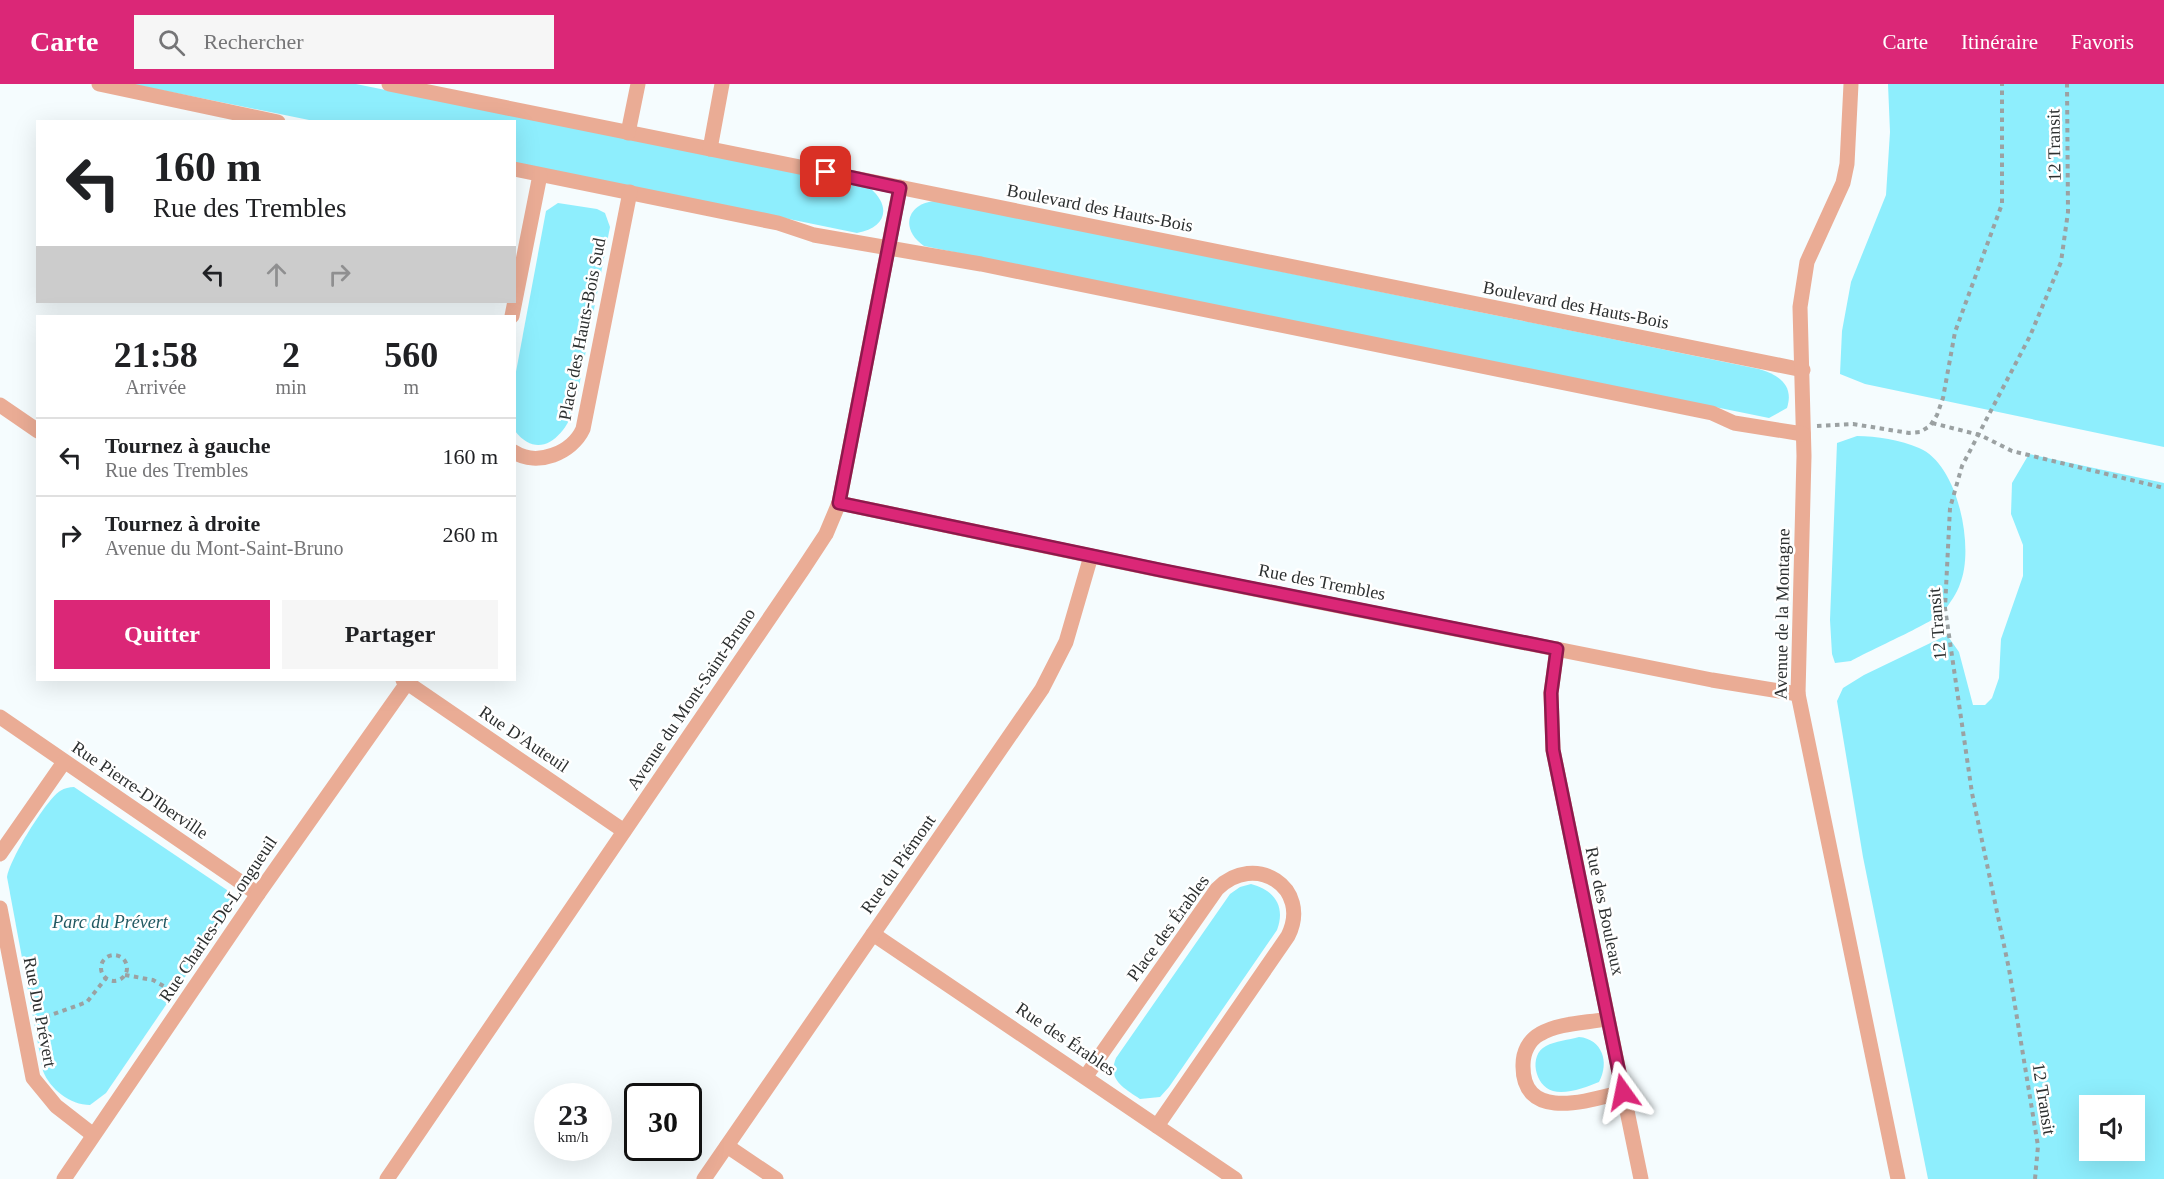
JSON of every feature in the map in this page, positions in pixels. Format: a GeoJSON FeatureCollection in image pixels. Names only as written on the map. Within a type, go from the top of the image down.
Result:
{"type":"FeatureCollection","features":[{"type":"Feature","properties":{"kind":"street"},"geometry":{"type":"LineString","coordinates":[[99,84],[269,120]]}},
{"type":"Feature","properties":{"kind":"street","name":"Boulevard des Hauts-Bois"},"geometry":{"type":"LineString","coordinates":[[389,84],[1803,370]]}},
{"type":"Feature","properties":{"kind":"street"},"geometry":{"type":"LineString","coordinates":[[628,132],[638,84]]}},
{"type":"Feature","properties":{"kind":"street"},"geometry":{"type":"LineString","coordinates":[[710,149],[722,84]]}},
{"type":"Feature","properties":{"kind":"street","name":"Avenue de la Montagne"},"geometry":{"type":"LineString","coordinates":[[1851,84],[1844,183],[1807,262],[1800,307],[1803,434],[1798,694],[1898,1179]]}},
{"type":"Feature","properties":{"kind":"street"},"geometry":{"type":"LineString","coordinates":[[516,170],[630,192],[889,250],[949,258],[1128,294],[1712,413],[1734,423],[1803,434]]}},
{"type":"Feature","properties":{"kind":"street"},"geometry":{"type":"LineString","coordinates":[[516,296],[540,175]]}},
{"type":"Feature","properties":{"kind":"street","name":"Avenue du Mont-Saint-Bruno"},"geometry":{"type":"LineString","coordinates":[[387,1179],[830,526],[839,503],[900,188]]}},
{"type":"Feature","properties":{"kind":"street","name":"Place des Hauts-Bois Sud"},"geometry":{"type":"LineString","coordinates":[[516,452],[534,457],[554,455],[565,450],[580,435],[630,192]]}},
{"type":"Feature","properties":{"kind":"street"},"geometry":{"type":"LineString","coordinates":[[0,405],[36,430]]}},
{"type":"Feature","properties":{"kind":"street","name":"Rue des Trembles"},"geometry":{"type":"LineString","coordinates":[[839,503],[1091,556],[1767,691],[1798,694]]}},
{"type":"Feature","properties":{"kind":"street","name":"Rue du Piémont"},"geometry":{"type":"LineString","coordinates":[[704,1179],[1014,731],[1055,667],[1074,620],[1091,556]]}},
{"type":"Feature","properties":{"kind":"street","name":"Rue des Bouleaux"},"geometry":{"type":"LineString","coordinates":[[1557,649],[1551,700],[1553,750],[1641,1179]]}},
{"type":"Feature","properties":{"kind":"street","name":"Rue D'Auteuil"},"geometry":{"type":"LineString","coordinates":[[405,681],[624,831]]}},
{"type":"Feature","properties":{"kind":"street","name":"Rue Charles-De-Longueuil"},"geometry":{"type":"LineString","coordinates":[[64,1179],[92,1134],[405,681]]}},
{"type":"Feature","properties":{"kind":"street","name":"Rue Pierre-D'Iberville"},"geometry":{"type":"LineString","coordinates":[[0,717],[258,894]]}},
{"type":"Feature","properties":{"kind":"street"},"geometry":{"type":"LineString","coordinates":[[0,854],[64,762]]}},
{"type":"Feature","properties":{"kind":"street","name":"Place des Érables"},"geometry":{"type":"LineString","coordinates":[[1086,1076],[1217,889],[1234,876],[1248,872],[1262,874],[1278,883],[1295,906],[1294,922],[1288,936],[1157,1126]]}},
{"type":"Feature","properties":{"kind":"street","name":"Rue Du Prévert"},"geometry":{"type":"LineString","coordinates":[[0,908],[28,1065],[35,1083],[56,1106],[92,1134]]}},
{"type":"Feature","properties":{"kind":"street","name":"Rue des Érables"},"geometry":{"type":"LineString","coordinates":[[873,934],[1235,1179]]}},
{"type":"Feature","properties":{"kind":"street"},"geometry":{"type":"LineString","coordinates":[[1607,1019],[1555,1028],[1537,1035],[1531,1040],[1523,1057],[1524,1076],[1537,1097],[1552,1103],[1571,1104],[1623,1092]]}},
{"type":"Feature","properties":{"kind":"street"},"geometry":{"type":"LineString","coordinates":[[727,1146],[776,1179]]}},
{"type":"Feature","properties":{"kind":"path"},"geometry":{"type":"LineString","coordinates":[[1837,423],[1866,425],[1909,433],[1920,432],[1932,423],[1943,398],[1955,332],[2002,204],[2002,84]]}},
{"type":"Feature","properties":{"kind":"path","name":"12 Transit"},"geometry":{"type":"LineString","coordinates":[[2035,1179],[2036,1134],[2009,969],[1972,793],[1945,608],[1950,508],[1962,466],[2030,336],[2061,262],[2068,212],[2067,84]]}},
{"type":"Feature","properties":{"kind":"path"},"geometry":{"type":"LineString","coordinates":[[1932,423],[1980,435],[2012,451],[2164,488]]}},
{"type":"Feature","properties":{"kind":"path"},"geometry":{"type":"LineString","coordinates":[[111,956],[123,959],[127,967],[125,975],[118,981],[106,978],[101,972],[102,964],[111,956]]}},
{"type":"Feature","properties":{"kind":"path"},"geometry":{"type":"LineString","coordinates":[[125,975],[153,980],[186,1000]]}},
{"type":"Feature","properties":{"kind":"path"},"geometry":{"type":"LineString","coordinates":[[21,1024],[87,1002],[106,978]]}},
{"type":"Feature","properties":{"kind":"green space"},"geometry":{"type":"Polygon","coordinates":[[[131,84],[356,84],[870,188],[881,202],[883,216],[874,227],[857,233],[516,163],[516,120],[309,120],[131,84]]]}},
{"type":"Feature","properties":{"kind":"green space"},"geometry":{"type":"Polygon","coordinates":[[[1888,84],[2164,84],[2164,447],[1865,384],[1840,374],[1842,331],[1851,282],[1886,195],[1890,132],[1888,84]]]}},
{"type":"Feature","properties":{"kind":"green space"},"geometry":{"type":"Polygon","coordinates":[[[936,201],[1759,369],[1784,382],[1789,393],[1789,400],[1787,408],[1769,418],[924,246],[916,240],[912,232],[909,225],[910,218],[918,207],[936,201]]]}},
{"type":"Feature","properties":{"kind":"green space"},"geometry":{"type":"Polygon","coordinates":[[[558,203],[597,209],[605,213],[610,227],[575,407],[559,435],[543,445],[534,445],[524,440],[516,432],[516,372],[546,211],[558,203]]]}},
{"type":"Feature","properties":{"kind":"green space"},"geometry":{"type":"Polygon","coordinates":[[[1857,436],[1904,443],[1919,448],[1933,457],[1944,471],[1960,508],[1964,529],[1964,568],[1955,594],[1939,616],[1851,661],[1835,663],[1832,654],[1830,620],[1837,443],[1857,436]]]}},
{"type":"Feature","properties":{"kind":"green space"},"geometry":{"type":"Polygon","coordinates":[[[2029,454],[2164,483],[2164,1179],[1928,1179],[1863,857],[1837,701],[1843,688],[1864,675],[1947,635],[1959,652],[1973,705],[1985,705],[1992,698],[1999,678],[2001,639],[2023,576],[2023,545],[2011,514],[2012,483],[2029,454]]]}},
{"type":"Feature","properties":{"kind":"green space","name":"Parc du Prévert"},"geometry":{"type":"Polygon","coordinates":[[[74,787],[227,890],[231,897],[230,911],[106,1093],[90,1105],[75,1102],[62,1095],[50,1084],[43,1071],[7,877],[21,845],[46,806],[60,791],[74,787]]]}},
{"type":"Feature","properties":{"kind":"green space"},"geometry":{"type":"Polygon","coordinates":[[[1251,884],[1266,890],[1276,900],[1280,914],[1277,930],[1169,1087],[1160,1097],[1140,1099],[1115,1078],[1116,1058],[1230,894],[1240,887],[1251,884]]]}},
{"type":"Feature","properties":{"kind":"green space"},"geometry":{"type":"Polygon","coordinates":[[[1579,1037],[1593,1042],[1602,1053],[1604,1067],[1599,1082],[1564,1092],[1547,1088],[1538,1077],[1536,1070],[1540,1050],[1554,1043],[1579,1037]]]}},
{"type":"Feature","properties":{"kind":"route"},"geometry":{"type":"LineString","coordinates":[[826,172],[900,188],[839,503],[1557,649],[1551,693],[1553,750],[1623,1092]]}}]}
